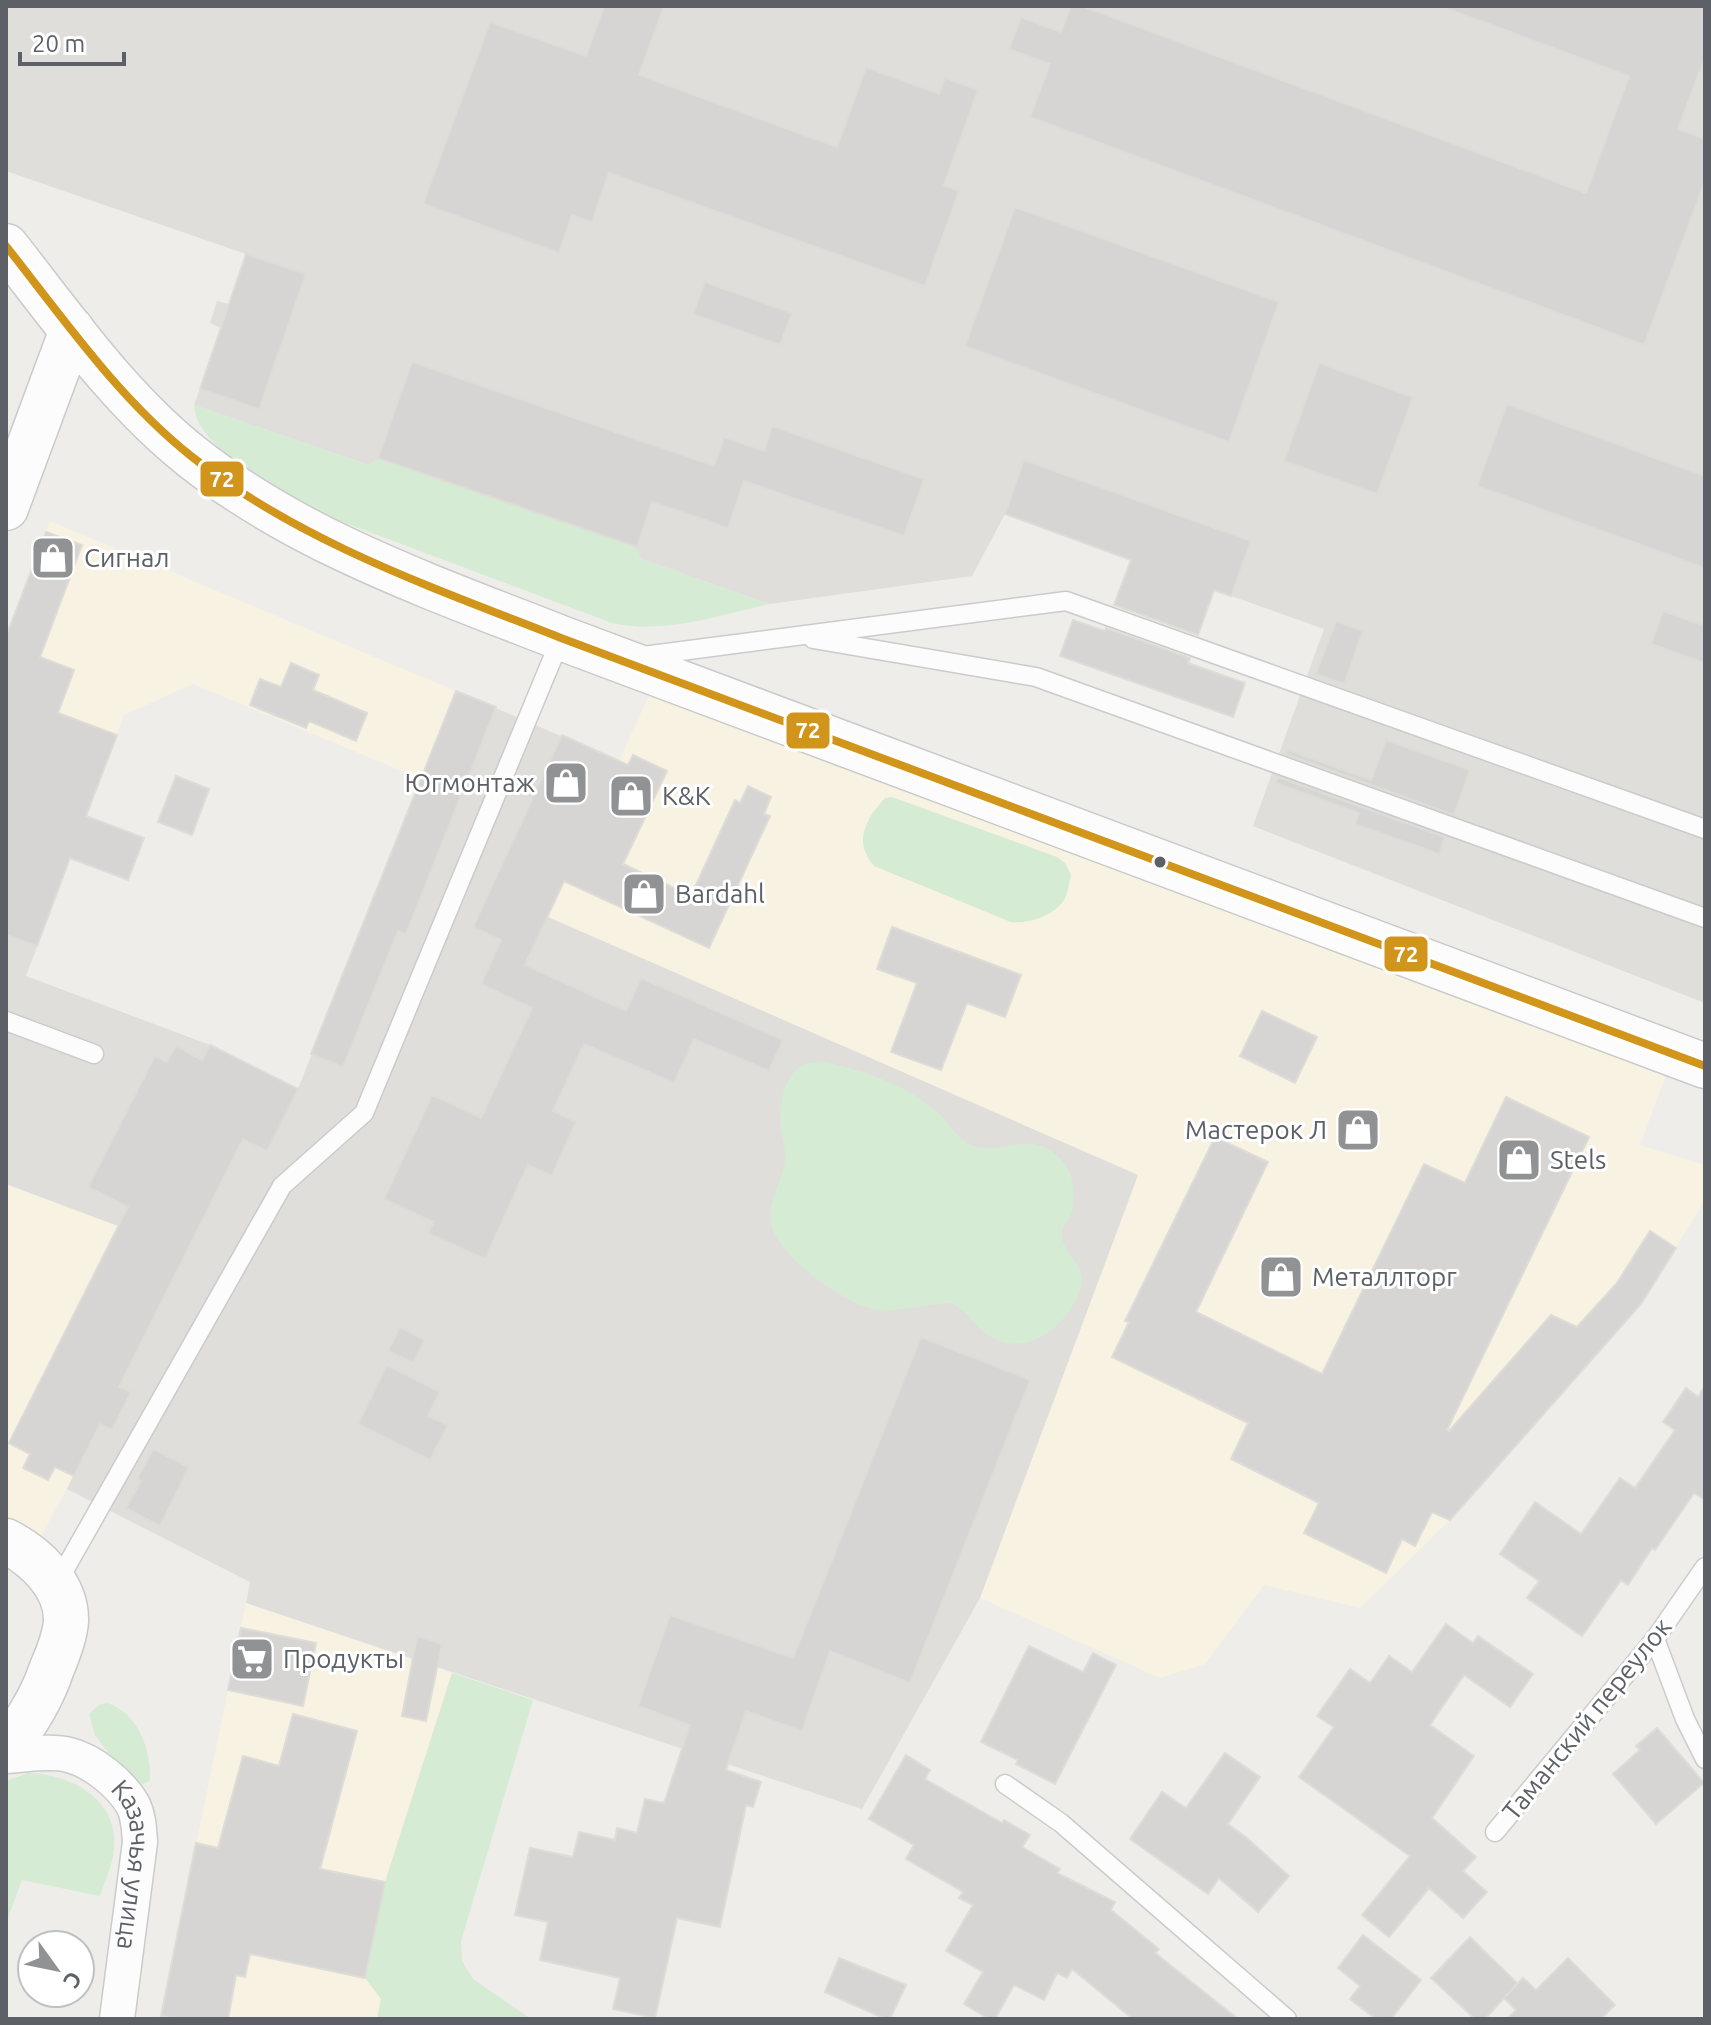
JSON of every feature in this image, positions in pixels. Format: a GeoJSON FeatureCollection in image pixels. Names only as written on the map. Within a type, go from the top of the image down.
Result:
{"type":"FeatureCollection","features":[{"type":"Feature","properties":{"kind":"street"},"geometry":{"type":"LineString","coordinates":[[6,246],[114,381],[157,426],[228,483],[326,539],[417,581],[561,638],[1705,1066]]}},
{"type":"Feature","properties":{"kind":"street"},"geometry":{"type":"LineString","coordinates":[[6,508],[72,330]]}},
{"type":"Feature","properties":{"kind":"street"},"geometry":{"type":"LineString","coordinates":[[6,1541],[37,1563],[55,1586],[65,1613],[63,1636],[47,1684],[33,1712],[6,1748]]}},
{"type":"Feature","properties":{"kind":"street","name":"Казачья улица"},"geometry":{"type":"LineString","coordinates":[[6,1756],[69,1755],[90,1764],[110,1779],[132,1805],[139,1824],[140,1842],[117,2019]]}},
{"type":"Feature","properties":{"kind":"lane"},"geometry":{"type":"LineString","coordinates":[[620,659],[1066,601],[1705,829]]}},
{"type":"Feature","properties":{"kind":"lane"},"geometry":{"type":"LineString","coordinates":[[794,636],[1036,677],[1705,918]]}},
{"type":"Feature","properties":{"kind":"lane"},"geometry":{"type":"LineString","coordinates":[[55,1586],[282,1186],[364,1113],[561,638]]}},
{"type":"Feature","properties":{"kind":"lane"},"geometry":{"type":"LineString","coordinates":[[6,1021],[94,1054]]}},
{"type":"Feature","properties":{"kind":"lane","name":"Таманский переулок"},"geometry":{"type":"LineString","coordinates":[[1495,1832],[1655,1639],[1705,1567]]}},
{"type":"Feature","properties":{"kind":"lane"},"geometry":{"type":"LineString","coordinates":[[1655,1639],[1685,1719],[1705,1759]]}},
{"type":"Feature","properties":{"kind":"lane"},"geometry":{"type":"LineString","coordinates":[[1005,1784],[1061,1823],[1287,2019]]}},
{"type":"Feature","properties":{"kind":"shaded area"},"geometry":{"type":"Polygon","coordinates":[[[6,6],[1705,6],[1705,1003],[1253,826],[1324,629],[1215,590],[1204,619],[1120,589],[1130,560],[1005,514],[972,576],[770,604],[641,559],[636,547],[379,458],[369,465],[194,405],[221,328],[210,323],[217,301],[229,304],[246,254],[6,171],[6,6]]]}},
{"type":"Feature","properties":{"kind":"shaded area"},"geometry":{"type":"Polygon","coordinates":[[[50,521],[456,691],[421,779],[193,684],[124,715],[117,735],[58,713],[74,669],[15,647],[6,637],[50,521]]]}},
{"type":"Feature","properties":{"kind":"shaded area"},"geometry":{"type":"Polygon","coordinates":[[[14,647],[74,670],[58,713],[117,735],[26,976],[210,1045],[298,1089],[456,691],[619,761],[548,917],[1138,1175],[980,1598],[862,1809],[246,1603],[250,1582],[67,1489],[73,1476],[55,1467],[23,1468],[30,1454],[9,1443],[118,1226],[6,1184],[6,670],[14,647]]]}},
{"type":"Feature","properties":{"kind":"shaded area"},"geometry":{"type":"Polygon","coordinates":[[[652,689],[1666,1075],[1640,1145],[1705,1165],[1705,1200],[1641,1304],[1450,1520],[1360,1608],[1264,1585],[1205,1664],[1160,1678],[980,1598],[1138,1175],[547,917],[652,689]]]}},
{"type":"Feature","properties":{"kind":"shaded area"},"geometry":{"type":"Polygon","coordinates":[[[6,1184],[118,1226],[9,1443],[30,1454],[24,1467],[55,1467],[74,1476],[37,1543],[6,1526],[6,1184]]]}},
{"type":"Feature","properties":{"kind":"shaded area"},"geometry":{"type":"Polygon","coordinates":[[[246,1603],[452,1673],[385,1882],[381,1999],[377,2019],[160,2019],[246,1603]]]}},
{"type":"Feature","properties":{"kind":"green space"},"geometry":{"type":"Polygon","coordinates":[[[194,405],[369,465],[378,458],[637,547],[641,559],[770,604],[672,625],[652,627],[612,623],[332,518],[298,501],[259,478],[223,451],[199,423],[194,405]]]}},
{"type":"Feature","properties":{"kind":"green space"},"geometry":{"type":"Polygon","coordinates":[[[892,797],[1057,857],[1065,863],[1071,875],[1064,900],[1040,918],[1011,922],[874,866],[864,848],[864,831],[878,806],[885,798],[892,797]]]}},
{"type":"Feature","properties":{"kind":"green space"},"geometry":{"type":"Polygon","coordinates":[[[823,1062],[867,1074],[909,1092],[934,1109],[958,1135],[974,1146],[1041,1146],[1065,1164],[1073,1183],[1074,1197],[1070,1217],[1062,1230],[1062,1239],[1082,1275],[1082,1282],[1072,1307],[1054,1328],[1036,1340],[1006,1343],[987,1334],[951,1303],[885,1310],[864,1306],[832,1290],[786,1251],[771,1224],[770,1216],[785,1160],[781,1103],[787,1084],[797,1069],[806,1063],[823,1062]]]}},
{"type":"Feature","properties":{"kind":"green space"},"geometry":{"type":"Polygon","coordinates":[[[452,1673],[533,1700],[461,1941],[462,1961],[473,1979],[531,2019],[377,2019],[381,1999],[365,1978],[385,1882],[452,1673]]]}},
{"type":"Feature","properties":{"kind":"green space"},"geometry":{"type":"Polygon","coordinates":[[[107,1703],[127,1715],[145,1745],[150,1780],[138,1787],[95,1735],[89,1714],[99,1705],[107,1703]]]}},
{"type":"Feature","properties":{"kind":"green space"},"geometry":{"type":"Polygon","coordinates":[[[28,1773],[60,1778],[89,1793],[109,1816],[114,1849],[100,1896],[22,1880],[6,1923],[6,1781],[28,1773]]]}},
{"type":"Feature","properties":{"kind":"building"},"geometry":{"type":"Polygon","coordinates":[[[604,6],[664,6],[639,75],[837,147],[866,67],[939,94],[945,78],[978,90],[944,185],[959,191],[925,286],[609,173],[592,222],[572,215],[559,253],[423,204],[490,22],[586,56],[604,6]]]}},
{"type":"Feature","properties":{"kind":"building"},"geometry":{"type":"Polygon","coordinates":[[[1071,6],[1082,6],[1586,193],[1629,76],[1448,9],[1448,6],[1705,6],[1705,57],[1678,129],[1705,139],[1705,181],[1644,345],[1030,117],[1050,64],[1009,49],[1021,17],[1061,32],[1071,6]]]}},
{"type":"Feature","properties":{"kind":"building"},"geometry":{"type":"Polygon","coordinates":[[[1015,207],[1279,302],[1229,442],[965,346],[1015,207]]]}},
{"type":"Feature","properties":{"kind":"building"},"geometry":{"type":"Polygon","coordinates":[[[246,254],[306,274],[259,409],[200,389],[246,254]]]}},
{"type":"Feature","properties":{"kind":"building"},"geometry":{"type":"Polygon","coordinates":[[[705,282],[792,313],[780,345],[693,314],[705,282]]]}},
{"type":"Feature","properties":{"kind":"building"},"geometry":{"type":"Polygon","coordinates":[[[412,362],[714,466],[724,437],[764,451],[772,426],[924,479],[904,536],[744,481],[728,528],[652,502],[637,547],[378,458],[412,362]]]}},
{"type":"Feature","properties":{"kind":"building"},"geometry":{"type":"Polygon","coordinates":[[[1319,363],[1413,397],[1377,494],[1284,461],[1319,363]]]}},
{"type":"Feature","properties":{"kind":"building"},"geometry":{"type":"Polygon","coordinates":[[[1507,404],[1705,476],[1705,568],[1477,486],[1507,404]]]}},
{"type":"Feature","properties":{"kind":"building"},"geometry":{"type":"Polygon","coordinates":[[[1024,460],[1251,541],[1231,596],[1214,590],[1198,635],[1114,605],[1131,560],[1005,514],[1024,460]]]}},
{"type":"Feature","properties":{"kind":"building"},"geometry":{"type":"Polygon","coordinates":[[[46,532],[82,545],[40,657],[74,670],[58,713],[117,735],[86,816],[144,838],[128,880],[70,858],[37,946],[6,935],[6,637],[46,532]]]}},
{"type":"Feature","properties":{"kind":"building"},"geometry":{"type":"Polygon","coordinates":[[[1663,611],[1705,626],[1705,663],[1651,644],[1663,611]]]}},
{"type":"Feature","properties":{"kind":"building"},"geometry":{"type":"Polygon","coordinates":[[[1073,620],[1105,631],[1106,628],[1190,658],[1188,663],[1245,683],[1233,717],[1060,656],[1073,620]]]}},
{"type":"Feature","properties":{"kind":"building"},"geometry":{"type":"Polygon","coordinates":[[[1336,621],[1363,631],[1344,684],[1316,674],[1336,621]]]}},
{"type":"Feature","properties":{"kind":"building"},"geometry":{"type":"Polygon","coordinates":[[[291,663],[319,675],[313,690],[367,713],[356,741],[309,721],[306,728],[250,705],[260,679],[281,687],[291,663]]]}},
{"type":"Feature","properties":{"kind":"building"},"geometry":{"type":"Polygon","coordinates":[[[456,691],[496,707],[406,934],[398,931],[343,1067],[311,1054],[456,691]]]}},
{"type":"Feature","properties":{"kind":"building"},"geometry":{"type":"Polygon","coordinates":[[[562,735],[628,765],[633,755],[667,771],[623,864],[691,896],[735,800],[740,803],[748,786],[771,797],[764,814],[770,816],[709,948],[564,881],[525,965],[626,1011],[641,978],[783,1040],[769,1071],[694,1039],[674,1083],[584,1044],[553,1111],[576,1122],[552,1176],[528,1165],[485,1259],[428,1233],[434,1222],[384,1199],[432,1095],[481,1118],[532,1008],[481,984],[501,940],[473,927],[562,735]]]}},
{"type":"Feature","properties":{"kind":"building"},"geometry":{"type":"Polygon","coordinates":[[[1386,740],[1470,770],[1454,815],[1286,754],[1288,750],[1371,780],[1386,740]]]}},
{"type":"Feature","properties":{"kind":"building"},"geometry":{"type":"Polygon","coordinates":[[[176,776],[209,789],[192,835],[158,822],[176,776]]]}},
{"type":"Feature","properties":{"kind":"building"},"geometry":{"type":"Polygon","coordinates":[[[1278,777],[1445,837],[1439,854],[1355,824],[1359,813],[1276,783],[1278,777]]]}},
{"type":"Feature","properties":{"kind":"building"},"geometry":{"type":"Polygon","coordinates":[[[892,927],[1021,975],[1005,1017],[967,1003],[941,1070],[891,1052],[917,983],[877,969],[892,927]]]}},
{"type":"Feature","properties":{"kind":"building"},"geometry":{"type":"Polygon","coordinates":[[[1262,1011],[1317,1037],[1295,1083],[1240,1056],[1262,1011]]]}},
{"type":"Feature","properties":{"kind":"building"},"geometry":{"type":"Polygon","coordinates":[[[210,1045],[298,1089],[267,1151],[243,1139],[119,1387],[131,1392],[112,1430],[100,1424],[74,1476],[55,1467],[48,1480],[23,1468],[30,1454],[9,1443],[128,1207],[88,1187],[155,1056],[167,1062],[176,1046],[202,1060],[210,1045]]]}},
{"type":"Feature","properties":{"kind":"building"},"geometry":{"type":"Polygon","coordinates":[[[1506,1097],[1589,1137],[1447,1430],[1551,1315],[1577,1327],[1617,1283],[1650,1231],[1676,1248],[1641,1304],[1450,1520],[1432,1512],[1415,1546],[1402,1539],[1386,1573],[1304,1533],[1319,1503],[1231,1459],[1248,1423],[1112,1357],[1129,1322],[1125,1321],[1215,1137],[1268,1162],[1196,1312],[1322,1374],[1424,1164],[1465,1183],[1506,1097]]]}},
{"type":"Feature","properties":{"kind":"building"},"geometry":{"type":"Polygon","coordinates":[[[400,1327],[425,1340],[413,1363],[388,1351],[400,1327]]]}},
{"type":"Feature","properties":{"kind":"building"},"geometry":{"type":"Polygon","coordinates":[[[921,1337],[1030,1380],[910,1683],[830,1651],[802,1731],[746,1711],[726,1770],[761,1782],[753,1807],[746,1805],[720,1927],[677,1918],[655,2018],[613,2009],[620,1978],[540,1960],[548,1922],[515,1915],[530,1848],[573,1857],[579,1832],[615,1840],[617,1828],[637,1833],[645,1799],[664,1803],[690,1725],[638,1706],[670,1615],[793,1658],[921,1337]]]}},
{"type":"Feature","properties":{"kind":"building"},"geometry":{"type":"Polygon","coordinates":[[[387,1365],[440,1392],[428,1416],[448,1425],[430,1460],[358,1424],[387,1365]]]}},
{"type":"Feature","properties":{"kind":"building"},"geometry":{"type":"Polygon","coordinates":[[[1705,1386],[1705,1500],[1694,1493],[1628,1585],[1621,1580],[1582,1636],[1527,1598],[1539,1581],[1500,1554],[1535,1502],[1581,1534],[1620,1478],[1635,1488],[1675,1430],[1663,1422],[1686,1388],[1698,1397],[1705,1386]]]}},
{"type":"Feature","properties":{"kind":"building"},"geometry":{"type":"Polygon","coordinates":[[[153,1449],[189,1467],[160,1526],[126,1508],[141,1481],[137,1479],[153,1449]]]}},
{"type":"Feature","properties":{"kind":"building"},"geometry":{"type":"Polygon","coordinates":[[[1446,1624],[1473,1643],[1478,1636],[1533,1674],[1510,1707],[1464,1675],[1430,1725],[1474,1756],[1432,1818],[1476,1857],[1463,1871],[1487,1892],[1463,1918],[1429,1888],[1389,1937],[1362,1915],[1410,1856],[1299,1777],[1334,1727],[1317,1716],[1350,1669],[1370,1683],[1389,1656],[1412,1672],[1446,1624]]]}},
{"type":"Feature","properties":{"kind":"building"},"geometry":{"type":"Polygon","coordinates":[[[241,1628],[316,1643],[303,1706],[228,1690],[241,1628]]]}},
{"type":"Feature","properties":{"kind":"building"},"geometry":{"type":"Polygon","coordinates":[[[417,1636],[442,1644],[426,1721],[402,1716],[417,1636]]]}},
{"type":"Feature","properties":{"kind":"building"},"geometry":{"type":"Polygon","coordinates":[[[1029,1646],[1083,1672],[1093,1653],[1116,1665],[1055,1784],[1016,1764],[1018,1760],[981,1742],[1029,1646]]]}},
{"type":"Feature","properties":{"kind":"building"},"geometry":{"type":"Polygon","coordinates":[[[293,1714],[357,1731],[320,1869],[385,1882],[365,1978],[250,1954],[245,1977],[236,1975],[228,2019],[161,2016],[196,1843],[218,1848],[243,1756],[279,1766],[293,1714]]]}},
{"type":"Feature","properties":{"kind":"building"},"geometry":{"type":"Polygon","coordinates":[[[1657,1728],[1704,1783],[1656,1824],[1613,1774],[1640,1750],[1636,1746],[1657,1728]]]}},
{"type":"Feature","properties":{"kind":"building"},"geometry":{"type":"Polygon","coordinates":[[[1225,1753],[1260,1777],[1228,1824],[1289,1876],[1258,1912],[1219,1878],[1208,1894],[1130,1839],[1162,1792],[1186,1808],[1225,1753]]]}},
{"type":"Feature","properties":{"kind":"building"},"geometry":{"type":"Polygon","coordinates":[[[906,1755],[930,1770],[925,1779],[1002,1823],[1004,1820],[1030,1835],[1022,1847],[1060,1869],[1057,1873],[1115,1902],[1111,1910],[1159,1949],[1155,1953],[1238,2019],[1133,2019],[1072,1969],[1067,1978],[1057,1973],[1044,2000],[1014,1985],[995,2019],[989,2019],[964,2004],[983,1972],[946,1951],[973,1905],[959,1898],[963,1892],[906,1859],[914,1845],[869,1819],[906,1755]]]}},
{"type":"Feature","properties":{"kind":"building"},"geometry":{"type":"Polygon","coordinates":[[[1363,1935],[1421,1980],[1391,2019],[1376,2019],[1350,1999],[1360,1986],[1338,1968],[1363,1935]]]}},
{"type":"Feature","properties":{"kind":"building"},"geometry":{"type":"Polygon","coordinates":[[[1470,1937],[1517,1983],[1505,1997],[1523,1978],[1536,1990],[1568,1958],[1615,2005],[1601,2019],[1507,2019],[1516,2010],[1504,1998],[1485,2019],[1475,2019],[1431,1978],[1470,1937]]]}},
{"type":"Feature","properties":{"kind":"building"},"geometry":{"type":"Polygon","coordinates":[[[839,1958],[906,1985],[890,2019],[825,1992],[839,1958]]]}},
{"type":"Feature","properties":{"kind":"transit line","name":"72"},"geometry":{"type":"LineString","coordinates":[[6,246],[92,356],[164,433],[233,486],[322,538],[417,581],[561,638],[1705,1066]]}},
{"type":"Feature","properties":{"kind":"place","name":"Сигнал"},"geometry":{"type":"Point","coordinates":[53,558]}},
{"type":"Feature","properties":{"kind":"place","name":"Югмонтаж"},"geometry":{"type":"Point","coordinates":[566,783]}},
{"type":"Feature","properties":{"kind":"place","name":"K&K"},"geometry":{"type":"Point","coordinates":[631,796]}},
{"type":"Feature","properties":{"kind":"place","name":"Bardahl"},"geometry":{"type":"Point","coordinates":[644,894]}},
{"type":"Feature","properties":{"kind":"place","name":"Мастерок Л"},"geometry":{"type":"Point","coordinates":[1358,1130]}},
{"type":"Feature","properties":{"kind":"place","name":"Stels"},"geometry":{"type":"Point","coordinates":[1519,1160]}},
{"type":"Feature","properties":{"kind":"place","name":"Металлторг"},"geometry":{"type":"Point","coordinates":[1281,1277]}},
{"type":"Feature","properties":{"kind":"place","name":"Продукты"},"geometry":{"type":"Point","coordinates":[252,1659]}}]}
